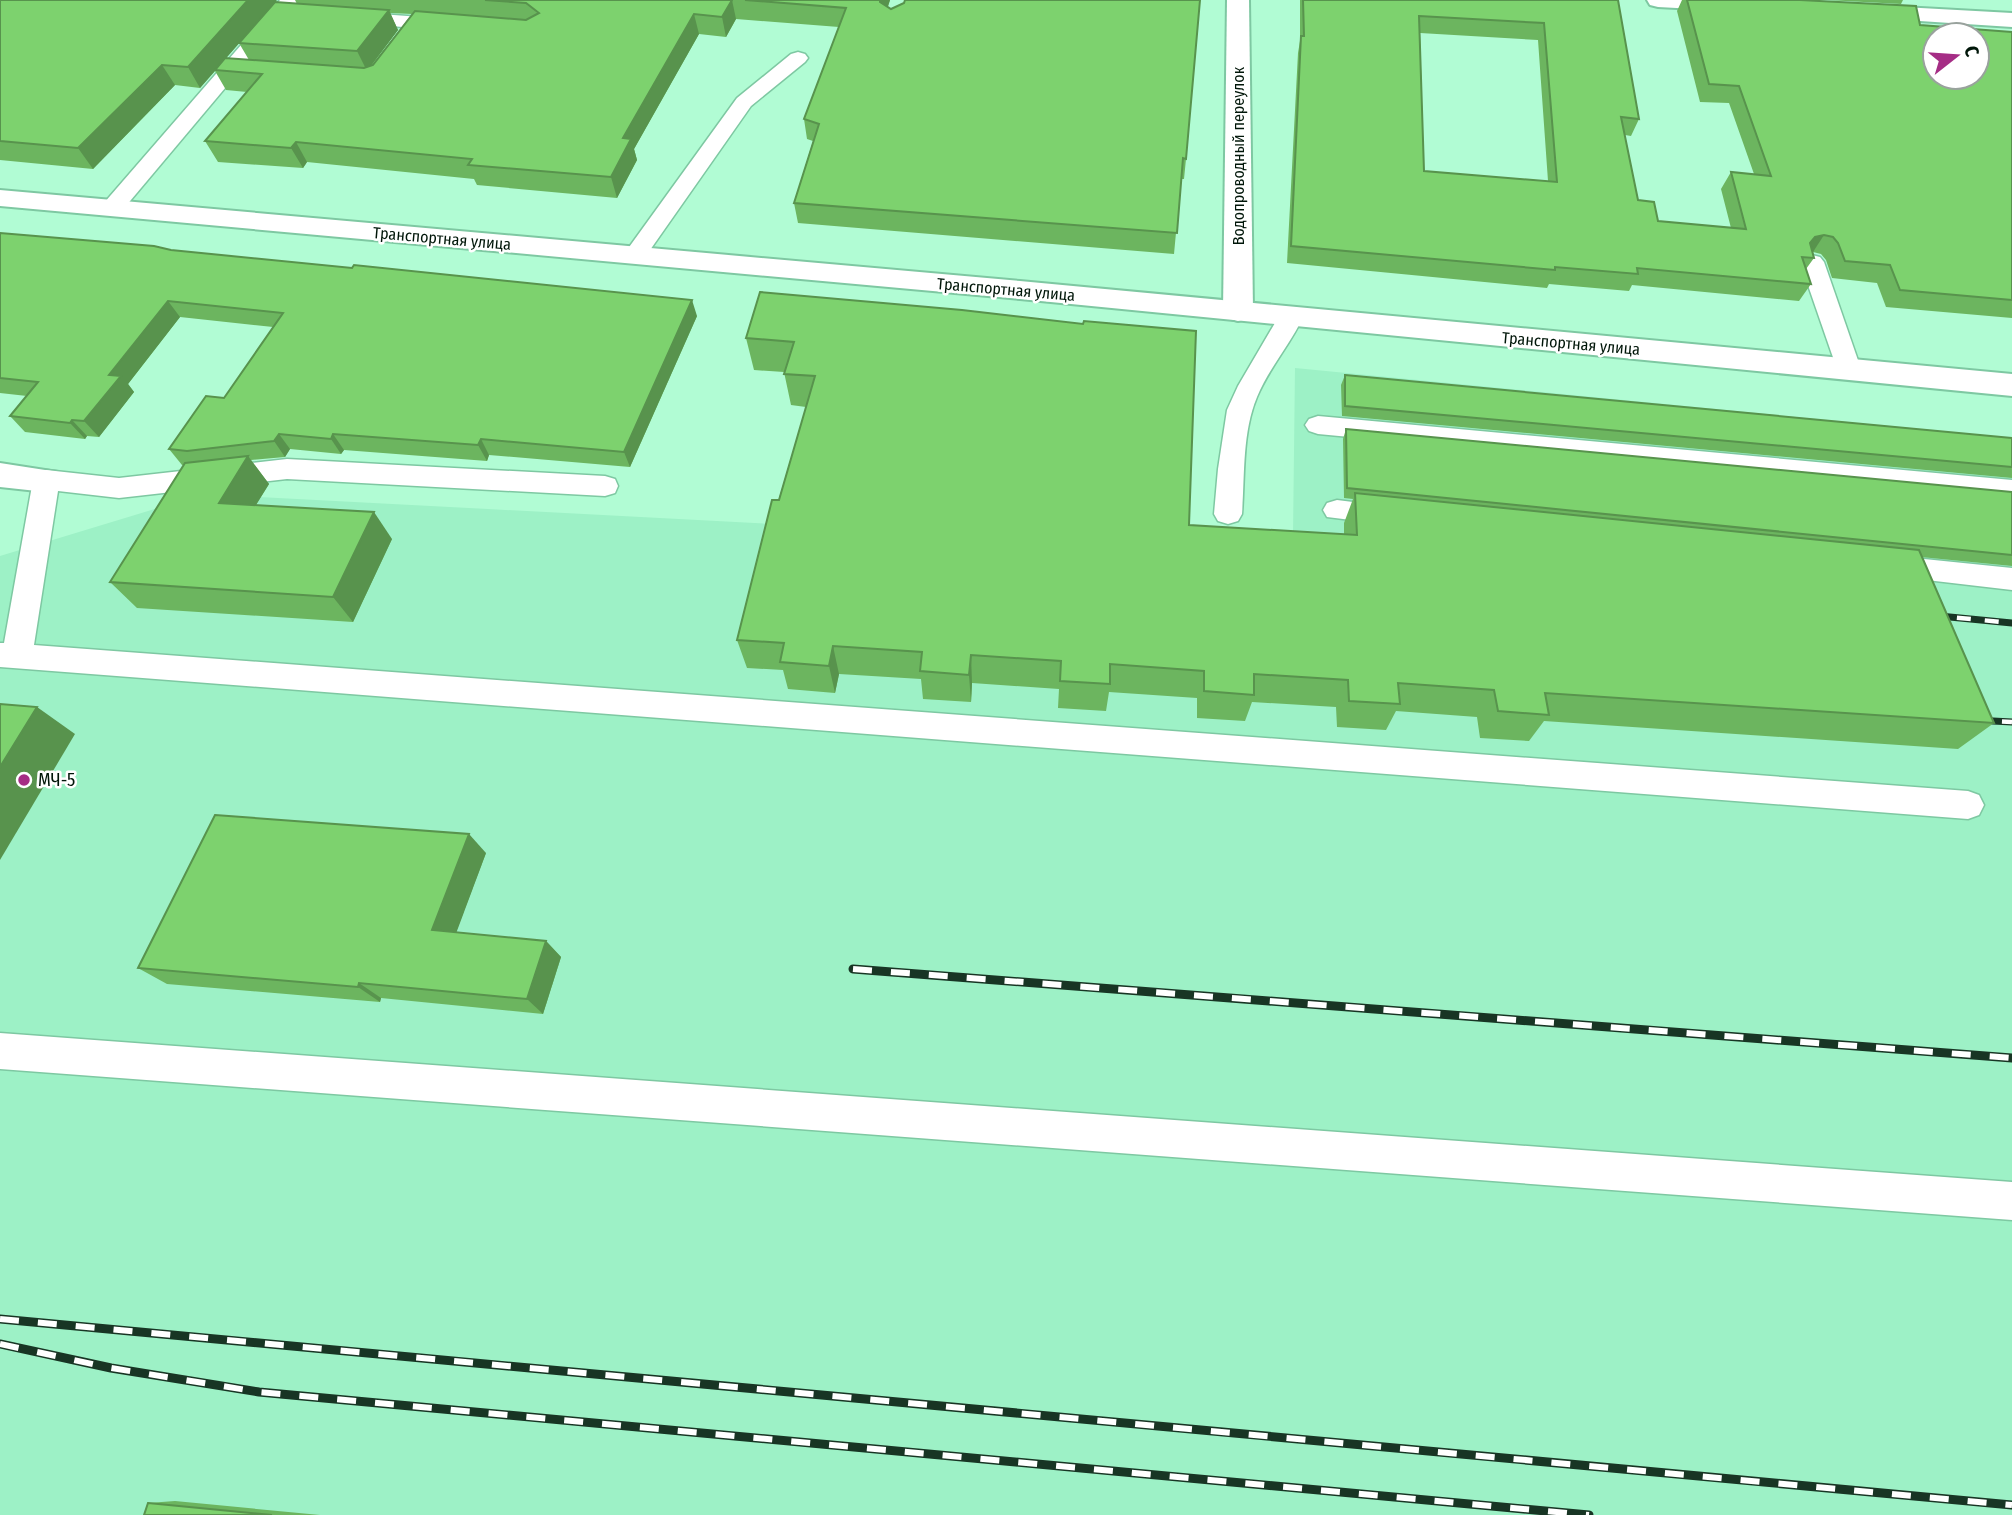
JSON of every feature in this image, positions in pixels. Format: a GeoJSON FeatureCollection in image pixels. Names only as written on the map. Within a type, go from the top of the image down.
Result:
{"type":"FeatureCollection","features":[{"type":"Feature","properties":{"kind":"street","name":"Водопроводный переулок"},"geometry":{"type":"LineString","coordinates":[[1238,0],[1238,311]]}},
{"type":"Feature","properties":{"kind":"street"},"geometry":{"type":"LineString","coordinates":[[1658,0],[1753,5]]}},
{"type":"Feature","properties":{"kind":"street"},"geometry":{"type":"LineString","coordinates":[[1849,11],[2012,20]]}},
{"type":"Feature","properties":{"kind":"street","name":"Транспортная улица"},"geometry":{"type":"LineString","coordinates":[[0,198],[2012,385]]}},
{"type":"Feature","properties":{"kind":"street"},"geometry":{"type":"LineString","coordinates":[[0,475],[46,480]]}},
{"type":"Feature","properties":{"kind":"lane"},"geometry":{"type":"LineString","coordinates":[[112,208],[284,6],[306,15]]}},
{"type":"Feature","properties":{"kind":"lane"},"geometry":{"type":"LineString","coordinates":[[334,17],[468,27]]}},
{"type":"Feature","properties":{"kind":"lane"},"geometry":{"type":"LineString","coordinates":[[402,42],[417,23]]}},
{"type":"Feature","properties":{"kind":"lane"},"geometry":{"type":"LineString","coordinates":[[635,255],[744,102],[799,58]]}},
{"type":"Feature","properties":{"kind":"lane"},"geometry":{"type":"LineString","coordinates":[[229,70],[255,72]]}},
{"type":"Feature","properties":{"kind":"lane"},"geometry":{"type":"LineString","coordinates":[[1812,262],[1849,369]]}},
{"type":"Feature","properties":{"kind":"lane"},"geometry":{"type":"LineString","coordinates":[[1227,513],[1237,428],[1244,398],[1282,339],[1291,317]]}},
{"type":"Feature","properties":{"kind":"lane"},"geometry":{"type":"LineString","coordinates":[[1318,425],[2012,490]]}},
{"type":"Feature","properties":{"kind":"lane"},"geometry":{"type":"LineString","coordinates":[[606,486],[287,469],[119,488],[46,480],[8,655],[1968,806]]}},
{"type":"Feature","properties":{"kind":"lane"},"geometry":{"type":"LineString","coordinates":[[1337,510],[1420,518]]}},
{"type":"Feature","properties":{"kind":"lane"},"geometry":{"type":"LineString","coordinates":[[1860,563],[2012,579]]}},
{"type":"Feature","properties":{"kind":"lane"},"geometry":{"type":"LineString","coordinates":[[0,1051],[2012,1201]]}},
{"type":"Feature","properties":{"kind":"shaded area"},"geometry":{"type":"Polygon","coordinates":[[[1295,368],[2012,438],[2012,1515],[0,1515],[0,556],[204,494],[1776,577],[1293,536],[1295,368]]]}},
{"type":"Feature","properties":{"kind":"building"},"geometry":{"type":"Polygon","coordinates":[[[0,0],[248,0],[188,67],[162,65],[78,148],[0,141],[0,0]]]}},
{"type":"Feature","properties":{"kind":"building"},"geometry":{"type":"Polygon","coordinates":[[[485,0],[732,0],[722,17],[694,14],[623,138],[631,139],[611,177],[468,165],[472,159],[296,142],[291,148],[205,141],[262,74],[215,70],[225,58],[364,68],[373,65],[415,11],[526,20],[539,13],[526,3],[485,0]]]}},
{"type":"Feature","properties":{"kind":"building"},"geometry":{"type":"Polygon","coordinates":[[[745,0],[880,0],[891,9],[905,0],[1200,0],[1177,233],[794,203],[819,124],[804,119],[846,8],[745,0]]]}},
{"type":"Feature","properties":{"kind":"building"},"geometry":{"type":"Polygon","coordinates":[[[1303,0],[1618,0],[1639,119],[1621,117],[1638,200],[1654,202],[1658,221],[1746,229],[1731,172],[1771,176],[1739,86],[1709,84],[1687,0],[1800,0],[1916,6],[1921,25],[1921,91],[1991,91],[1991,30],[2012,32],[2012,300],[1900,290],[1890,265],[1845,261],[1838,243],[1833,237],[1824,235],[1815,237],[1810,243],[1814,258],[1802,257],[1811,284],[1637,268],[1638,274],[1555,267],[1555,270],[1291,246],[1301,36],[1304,36],[1303,0]],[[1419,16],[1424,171],[1557,182],[1544,23],[1419,16]]]}},
{"type":"Feature","properties":{"kind":"building"},"geometry":{"type":"Polygon","coordinates":[[[275,2],[389,10],[357,51],[239,43],[275,2]]]}},
{"type":"Feature","properties":{"kind":"building"},"geometry":{"type":"Polygon","coordinates":[[[0,233],[154,246],[352,268],[354,265],[692,300],[624,452],[481,439],[478,445],[333,434],[331,439],[279,434],[274,441],[187,451],[169,449],[206,396],[224,398],[283,313],[168,301],[109,375],[121,376],[84,421],[72,420],[70,423],[10,416],[38,382],[0,378],[0,233]]]}},
{"type":"Feature","properties":{"kind":"building"},"geometry":{"type":"Polygon","coordinates":[[[760,292],[1083,324],[1084,321],[1196,331],[1189,525],[1357,535],[1355,493],[1919,550],[1994,723],[1545,693],[1549,715],[1498,711],[1494,690],[1398,683],[1400,704],[1349,701],[1348,680],[1254,674],[1254,695],[1204,691],[1204,671],[1110,664],[1110,684],[1060,681],[1061,661],[971,655],[969,675],[920,671],[922,652],[833,646],[829,666],[780,662],[784,643],[737,640],[772,500],[779,500],[815,376],[784,374],[794,342],[746,338],[760,292]]]}},
{"type":"Feature","properties":{"kind":"building"},"geometry":{"type":"Polygon","coordinates":[[[1345,375],[2012,438],[2012,467],[1345,406],[1345,375]]]}},
{"type":"Feature","properties":{"kind":"building"},"geometry":{"type":"Polygon","coordinates":[[[1346,429],[2012,492],[2012,555],[1347,488],[1346,429]]]}},
{"type":"Feature","properties":{"kind":"building"},"geometry":{"type":"Polygon","coordinates":[[[248,456],[219,503],[374,512],[333,597],[110,582],[185,463],[248,456]]]}},
{"type":"Feature","properties":{"kind":"building"},"geometry":{"type":"Polygon","coordinates":[[[0,704],[37,707],[0,767],[0,704]]]}},
{"type":"Feature","properties":{"kind":"building"},"geometry":{"type":"Polygon","coordinates":[[[215,815],[469,834],[432,930],[546,941],[527,999],[359,983],[358,987],[138,968],[215,815]]]}},
{"type":"Feature","properties":{"kind":"building"},"geometry":{"type":"Polygon","coordinates":[[[148,1503],[272,1515],[144,1515],[148,1503]]]}},
{"type":"Feature","properties":{"kind":"railway"},"geometry":{"type":"LineString","coordinates":[[1929,615],[2012,623]]}},
{"type":"Feature","properties":{"kind":"railway"},"geometry":{"type":"LineString","coordinates":[[1974,720],[2012,722]]}},
{"type":"Feature","properties":{"kind":"railway"},"geometry":{"type":"LineString","coordinates":[[853,969],[2012,1058]]}},
{"type":"Feature","properties":{"kind":"railway"},"geometry":{"type":"LineString","coordinates":[[0,1319],[2012,1505]]}},
{"type":"Feature","properties":{"kind":"railway"},"geometry":{"type":"LineString","coordinates":[[0,1344],[111,1368],[259,1392],[1589,1515]]}},
{"type":"Feature","properties":{"kind":"place","name":"МЧ-5"},"geometry":{"type":"Point","coordinates":[24,780]}}]}
